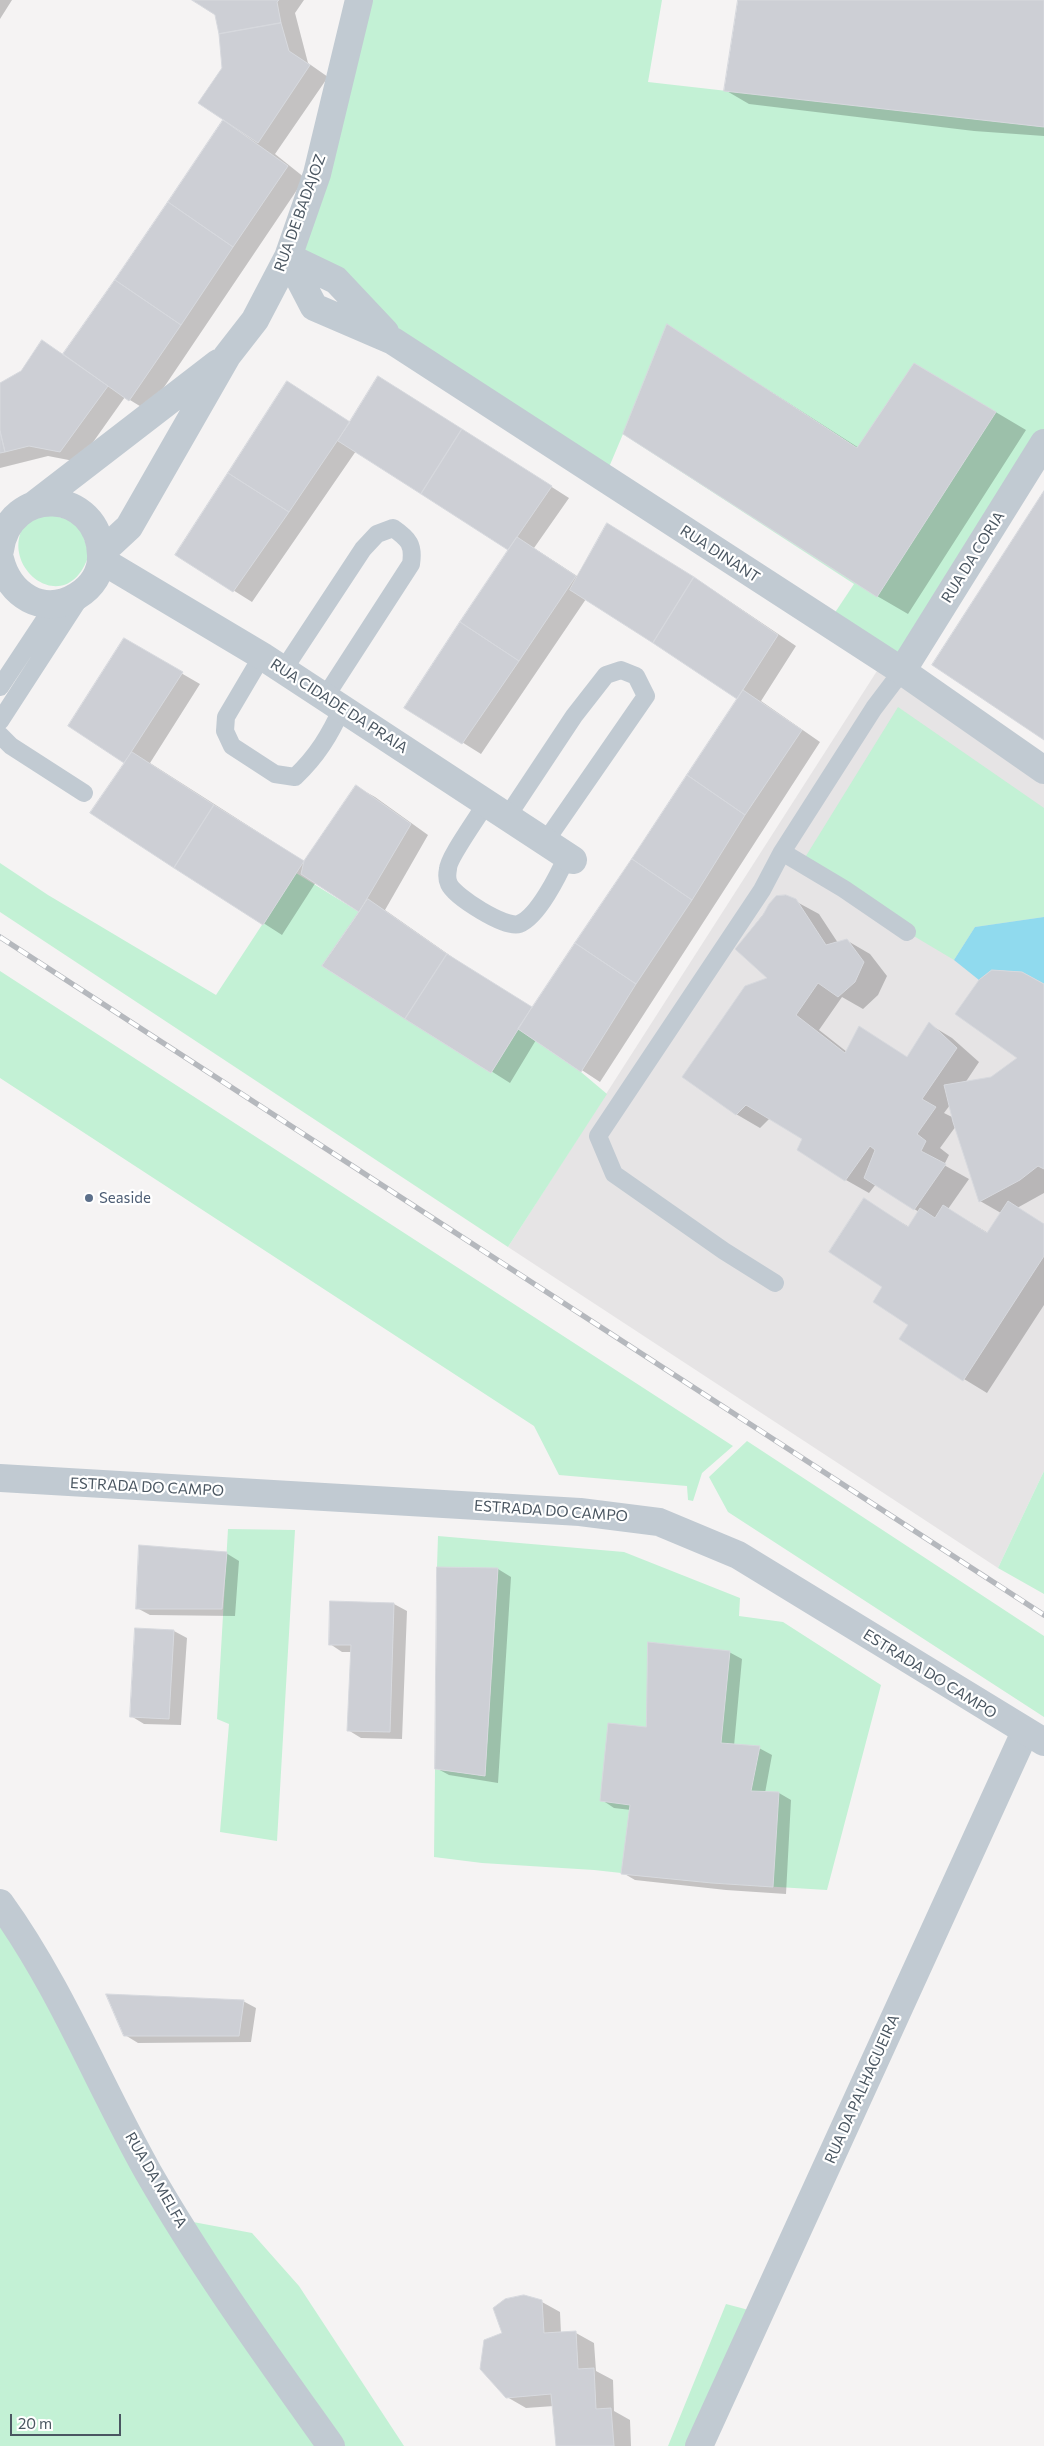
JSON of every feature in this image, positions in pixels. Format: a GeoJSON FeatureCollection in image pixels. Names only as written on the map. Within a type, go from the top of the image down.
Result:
{"type":"FeatureCollection","features":[{"type":"Feature","properties":{"kind":"street","name":"RUA DE BADAJOZ"},"geometry":{"type":"LineString","coordinates":[[227,356],[255,320],[288,257],[317,174],[359,0]]}},
{"type":"Feature","properties":{"kind":"street","name":"RUA DINANT"},"geometry":{"type":"LineString","coordinates":[[288,257],[336,280],[393,341],[902,671],[1044,770]]}},
{"type":"Feature","properties":{"kind":"street"},"geometry":{"type":"LineString","coordinates":[[0,550],[8,524],[20,512],[35,504],[227,356]]}},
{"type":"Feature","properties":{"kind":"street"},"geometry":{"type":"LineString","coordinates":[[101,556],[129,527],[227,356]]}},
{"type":"Feature","properties":{"kind":"street","name":"RUA DA CORIA"},"geometry":{"type":"LineString","coordinates":[[902,671],[1044,443]]}},
{"type":"Feature","properties":{"kind":"street"},"geometry":{"type":"LineString","coordinates":[[0,559],[6,583],[24,597],[39,603],[55,604],[70,600],[84,592],[98,572],[101,543],[95,527],[84,514],[69,505],[52,502],[35,504]]}},
{"type":"Feature","properties":{"kind":"street","name":"RUA CIDADE DA PRAIA"},"geometry":{"type":"LineString","coordinates":[[101,556],[334,702],[562,853]]}},
{"type":"Feature","properties":{"kind":"street","name":"ESTRADA DO CAMPO"},"geometry":{"type":"LineString","coordinates":[[0,1478],[580,1512],[660,1522],[738,1555],[1034,1737]]}},
{"type":"Feature","properties":{"kind":"street","name":"RUA DA PALHAGUEIRA"},"geometry":{"type":"LineString","coordinates":[[699,2446],[1034,1737]]}},
{"type":"Feature","properties":{"kind":"street","name":"RUA DA MELFA"},"geometry":{"type":"LineString","coordinates":[[0,1903],[30,1948],[74,2025],[148,2172],[223,2295],[331,2446]]}},
{"type":"Feature","properties":{"kind":"lane"},"geometry":{"type":"LineString","coordinates":[[393,528],[406,538],[413,551],[411,564],[334,702],[331,734],[312,760],[295,777],[274,774],[232,746],[224,732],[226,717],[273,663],[377,534],[393,528]]}},
{"type":"Feature","properties":{"kind":"lane"},"geometry":{"type":"LineString","coordinates":[[0,721],[84,592]]}},
{"type":"Feature","properties":{"kind":"lane"},"geometry":{"type":"LineString","coordinates":[[0,687],[55,604]]}},
{"type":"Feature","properties":{"kind":"lane"},"geometry":{"type":"LineString","coordinates":[[621,670],[636,676],[646,696],[562,853],[559,873],[530,918],[518,925],[503,923],[454,892],[448,883],[448,867],[497,810],[606,675],[621,670]]}},
{"type":"Feature","properties":{"kind":"lane"},"geometry":{"type":"LineString","coordinates":[[775,1283],[724,1251],[614,1174],[598,1136],[762,890],[782,852],[874,708],[902,671]]}},
{"type":"Feature","properties":{"kind":"lane"},"geometry":{"type":"LineString","coordinates":[[0,735],[11,746],[84,793]]}},
{"type":"Feature","properties":{"kind":"lane"},"geometry":{"type":"LineString","coordinates":[[782,852],[844,889],[907,932]]}},
{"type":"Feature","properties":{"kind":"shaded area"},"geometry":{"type":"Polygon","coordinates":[[[884,660],[1044,771],[1044,1471],[998,1568],[508,1247],[884,660]]]}},
{"type":"Feature","properties":{"kind":"green space"},"geometry":{"type":"Polygon","coordinates":[[[359,0],[662,0],[648,82],[1044,127],[1044,443],[902,671],[828,623],[854,584],[623,434],[604,479],[288,257],[359,0]]]}},
{"type":"Feature","properties":{"kind":"green space"},"geometry":{"type":"Polygon","coordinates":[[[46,513],[79,523],[89,554],[79,574],[67,584],[53,586],[40,582],[29,572],[21,559],[18,544],[23,527],[46,513]]]}},
{"type":"Feature","properties":{"kind":"green space"},"geometry":{"type":"Polygon","coordinates":[[[898,707],[1044,808],[1044,917],[975,927],[954,960],[801,864],[898,707]]]}},
{"type":"Feature","properties":{"kind":"green space"},"geometry":{"type":"Polygon","coordinates":[[[0,863],[48,895],[216,995],[296,873],[359,912],[322,966],[491,1073],[518,1029],[581,1072],[607,1094],[508,1247],[0,912],[0,863]]]}},
{"type":"Feature","properties":{"kind":"green space"},"geometry":{"type":"Polygon","coordinates":[[[0,971],[733,1446],[702,1473],[693,1501],[688,1500],[687,1486],[559,1475],[534,1426],[0,1078],[0,971]]]}},
{"type":"Feature","properties":{"kind":"green space"},"geometry":{"type":"Polygon","coordinates":[[[747,1441],[1044,1636],[1044,1717],[728,1512],[709,1477],[747,1441]]]}},
{"type":"Feature","properties":{"kind":"green space"},"geometry":{"type":"Polygon","coordinates":[[[1044,1471],[1044,1594],[998,1568],[1044,1471]]]}},
{"type":"Feature","properties":{"kind":"green space"},"geometry":{"type":"Polygon","coordinates":[[[228,1529],[295,1530],[277,1841],[220,1832],[229,1724],[217,1719],[228,1529]]]}},
{"type":"Feature","properties":{"kind":"green space"},"geometry":{"type":"Polygon","coordinates":[[[438,1536],[624,1552],[740,1598],[739,1616],[783,1622],[881,1685],[827,1890],[712,1883],[594,1870],[482,1863],[434,1857],[435,1769],[485,1776],[498,1569],[437,1567],[438,1536]]]}},
{"type":"Feature","properties":{"kind":"green space"},"geometry":{"type":"Polygon","coordinates":[[[0,1903],[177,2219],[252,2233],[299,2286],[404,2446],[0,2446],[0,1903]]]}},
{"type":"Feature","properties":{"kind":"green space"},"geometry":{"type":"Polygon","coordinates":[[[726,2304],[760,2313],[699,2446],[668,2446],[726,2304]]]}},
{"type":"Feature","properties":{"kind":"water"},"geometry":{"type":"Polygon","coordinates":[[[1044,917],[1044,984],[1022,972],[992,970],[979,980],[954,960],[975,927],[1044,917]]]}},
{"type":"Feature","properties":{"kind":"building"},"geometry":{"type":"Polygon","coordinates":[[[192,0],[279,0],[277,2],[281,23],[219,34],[215,15],[192,0]]]}},
{"type":"Feature","properties":{"kind":"building"},"geometry":{"type":"Polygon","coordinates":[[[738,0],[1044,0],[1044,127],[724,91],[738,0]]]}},
{"type":"Feature","properties":{"kind":"building"},"geometry":{"type":"Polygon","coordinates":[[[281,23],[289,51],[310,65],[258,143],[198,103],[222,68],[219,34],[281,23]]]}},
{"type":"Feature","properties":{"kind":"building"},"geometry":{"type":"Polygon","coordinates":[[[223,120],[288,166],[233,247],[168,202],[223,120]]]}},
{"type":"Feature","properties":{"kind":"building"},"geometry":{"type":"Polygon","coordinates":[[[168,202],[233,247],[181,325],[115,280],[168,202]]]}},
{"type":"Feature","properties":{"kind":"building"},"geometry":{"type":"Polygon","coordinates":[[[115,280],[181,325],[129,401],[63,354],[115,280]]]}},
{"type":"Feature","properties":{"kind":"building"},"geometry":{"type":"Polygon","coordinates":[[[667,324],[857,448],[914,363],[996,412],[877,597],[623,434],[667,324]]]}},
{"type":"Feature","properties":{"kind":"building"},"geometry":{"type":"Polygon","coordinates":[[[42,340],[108,386],[60,452],[29,446],[5,452],[0,431],[0,383],[21,371],[42,340]]]}},
{"type":"Feature","properties":{"kind":"building"},"geometry":{"type":"Polygon","coordinates":[[[378,376],[462,429],[421,494],[338,441],[378,376]]]}},
{"type":"Feature","properties":{"kind":"building"},"geometry":{"type":"Polygon","coordinates":[[[287,381],[350,422],[289,512],[228,473],[287,381]]]}},
{"type":"Feature","properties":{"kind":"building"},"geometry":{"type":"Polygon","coordinates":[[[462,429],[552,486],[508,550],[421,494],[462,429]]]}},
{"type":"Feature","properties":{"kind":"building"},"geometry":{"type":"Polygon","coordinates":[[[0,431],[5,452],[0,453],[0,431]]]}},
{"type":"Feature","properties":{"kind":"building"},"geometry":{"type":"Polygon","coordinates":[[[228,473],[289,512],[233,592],[175,555],[228,473]]]}},
{"type":"Feature","properties":{"kind":"building"},"geometry":{"type":"Polygon","coordinates":[[[1044,491],[1044,740],[932,665],[1044,491]]]}},
{"type":"Feature","properties":{"kind":"building"},"geometry":{"type":"Polygon","coordinates":[[[607,523],[694,577],[653,643],[570,590],[607,523]]]}},
{"type":"Feature","properties":{"kind":"building"},"geometry":{"type":"Polygon","coordinates":[[[517,537],[576,576],[519,661],[460,622],[517,537]]]}},
{"type":"Feature","properties":{"kind":"building"},"geometry":{"type":"Polygon","coordinates":[[[694,577],[778,635],[737,699],[653,643],[694,577]]]}},
{"type":"Feature","properties":{"kind":"building"},"geometry":{"type":"Polygon","coordinates":[[[460,622],[519,661],[462,744],[404,708],[460,622]]]}},
{"type":"Feature","properties":{"kind":"building"},"geometry":{"type":"Polygon","coordinates":[[[124,638],[183,672],[124,763],[68,726],[124,638]]]}},
{"type":"Feature","properties":{"kind":"building"},"geometry":{"type":"Polygon","coordinates":[[[743,690],[802,730],[745,815],[687,775],[743,690]]]}},
{"type":"Feature","properties":{"kind":"building"},"geometry":{"type":"Polygon","coordinates":[[[132,752],[214,805],[174,868],[90,813],[132,752]]]}},
{"type":"Feature","properties":{"kind":"building"},"geometry":{"type":"Polygon","coordinates":[[[687,775],[745,815],[692,900],[632,859],[687,775]]]}},
{"type":"Feature","properties":{"kind":"building"},"geometry":{"type":"Polygon","coordinates":[[[356,785],[411,824],[359,912],[301,874],[304,861],[356,785]]]}},
{"type":"Feature","properties":{"kind":"building"},"geometry":{"type":"Polygon","coordinates":[[[214,805],[304,861],[263,925],[174,868],[214,805]]]}},
{"type":"Feature","properties":{"kind":"building"},"geometry":{"type":"Polygon","coordinates":[[[632,859],[692,900],[636,984],[575,943],[632,859]]]}},
{"type":"Feature","properties":{"kind":"building"},"geometry":{"type":"Polygon","coordinates":[[[786,895],[796,899],[826,945],[847,939],[864,962],[855,982],[838,997],[818,983],[796,1015],[845,1053],[859,1026],[907,1057],[929,1022],[957,1048],[922,1099],[936,1107],[917,1134],[926,1141],[921,1151],[946,1164],[914,1210],[864,1178],[875,1150],[870,1146],[845,1181],[797,1150],[802,1139],[746,1105],[736,1115],[682,1077],[745,986],[767,978],[735,949],[776,896],[786,895]]]}},
{"type":"Feature","properties":{"kind":"building"},"geometry":{"type":"Polygon","coordinates":[[[368,899],[447,954],[405,1019],[322,966],[368,899]]]}},
{"type":"Feature","properties":{"kind":"building"},"geometry":{"type":"Polygon","coordinates":[[[575,943],[636,984],[581,1072],[518,1029],[575,943]]]}},
{"type":"Feature","properties":{"kind":"building"},"geometry":{"type":"Polygon","coordinates":[[[447,954],[532,1007],[491,1073],[405,1019],[447,954]]]}},
{"type":"Feature","properties":{"kind":"building"},"geometry":{"type":"Polygon","coordinates":[[[992,970],[1022,972],[1044,984],[1044,1169],[1038,1166],[1020,1180],[979,1202],[953,1122],[944,1085],[991,1077],[1017,1058],[955,1014],[979,980],[992,970]]]}},
{"type":"Feature","properties":{"kind":"building"},"geometry":{"type":"Polygon","coordinates":[[[864,1198],[908,1227],[920,1208],[935,1218],[943,1205],[987,1233],[1008,1201],[1044,1224],[1044,1256],[963,1381],[899,1339],[908,1325],[873,1302],[882,1287],[829,1252],[864,1198]]]}},
{"type":"Feature","properties":{"kind":"building"},"geometry":{"type":"Polygon","coordinates":[[[139,1545],[227,1552],[222,1609],[136,1609],[139,1545]]]}},
{"type":"Feature","properties":{"kind":"building"},"geometry":{"type":"Polygon","coordinates":[[[437,1567],[498,1568],[485,1776],[435,1769],[437,1567]]]}},
{"type":"Feature","properties":{"kind":"building"},"geometry":{"type":"Polygon","coordinates":[[[330,1601],[394,1603],[390,1732],[347,1731],[351,1645],[329,1645],[330,1601]]]}},
{"type":"Feature","properties":{"kind":"building"},"geometry":{"type":"Polygon","coordinates":[[[135,1628],[174,1630],[169,1719],[130,1717],[135,1628]]]}},
{"type":"Feature","properties":{"kind":"building"},"geometry":{"type":"Polygon","coordinates":[[[648,1642],[730,1651],[721,1743],[760,1746],[751,1791],[779,1792],[773,1887],[621,1874],[630,1805],[600,1801],[608,1723],[646,1727],[648,1642]]]}},
{"type":"Feature","properties":{"kind":"building"},"geometry":{"type":"Polygon","coordinates":[[[106,1994],[244,2000],[239,2036],[124,2036],[106,1994]]]}},
{"type":"Feature","properties":{"kind":"building"},"geometry":{"type":"Polygon","coordinates":[[[524,2295],[542,2300],[544,2333],[576,2331],[578,2369],[594,2368],[596,2409],[611,2408],[614,2446],[556,2446],[551,2394],[506,2398],[480,2369],[484,2340],[502,2333],[493,2308],[505,2299],[524,2295]]]}},
{"type":"Feature","properties":{"kind":"railway"},"geometry":{"type":"LineString","coordinates":[[0,937],[1044,1615]]}},
{"type":"Feature","properties":{"kind":"place","name":"Seaside"},"geometry":{"type":"Point","coordinates":[89,1198]}}]}
